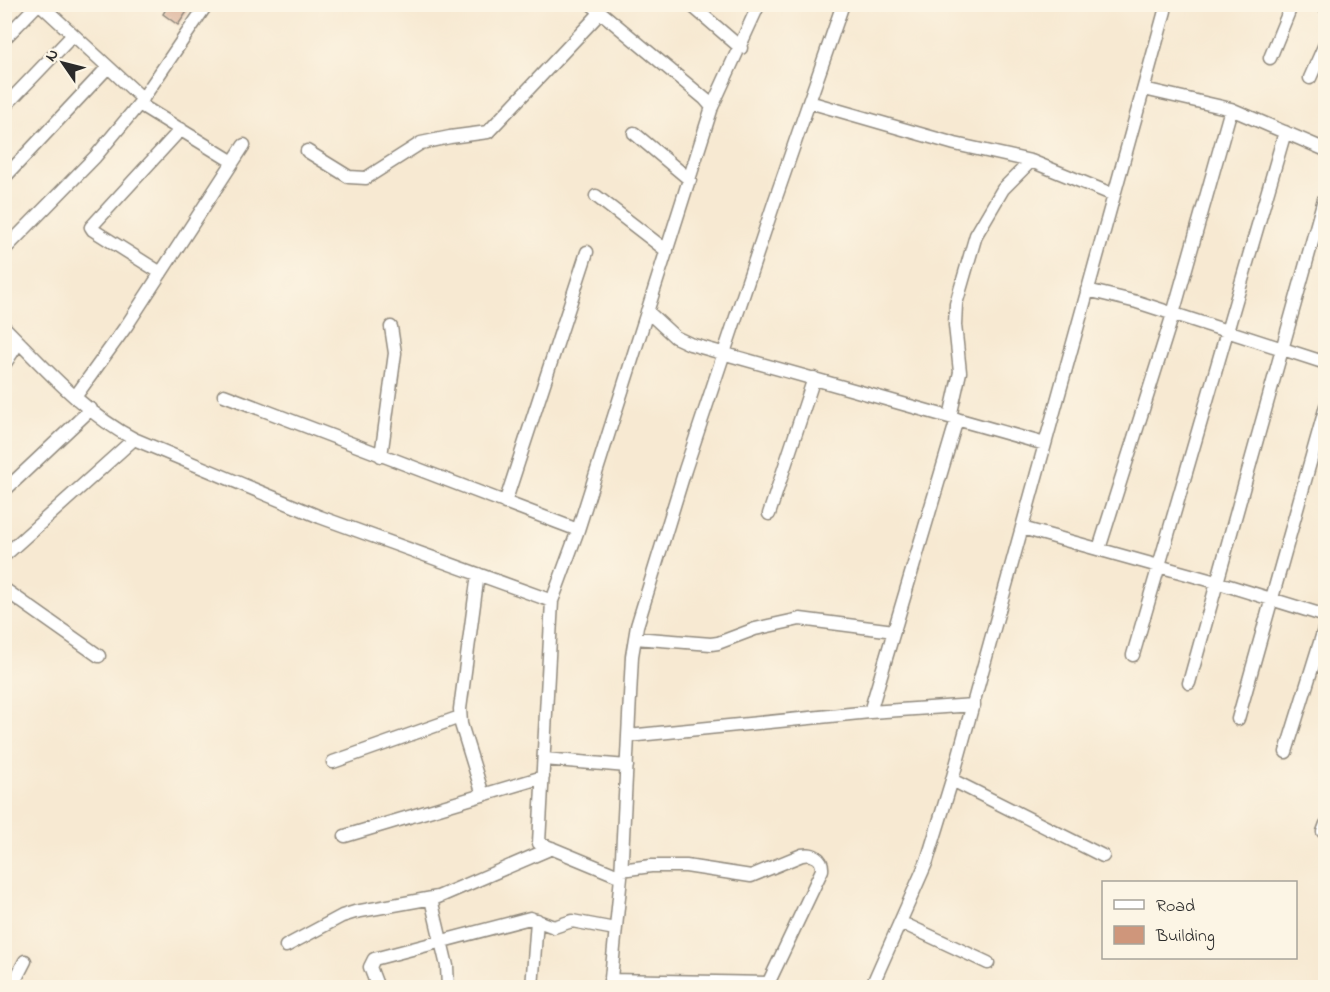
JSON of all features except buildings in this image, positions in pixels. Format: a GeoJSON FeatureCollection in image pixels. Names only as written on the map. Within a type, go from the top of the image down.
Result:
{"type":"FeatureCollection","features":[{"type":"Feature","properties":{"kind":"street"},"geometry":{"type":"LineString","coordinates":[[4,39],[39,4],[108,67],[141,101],[233,162]]}},
{"type":"Feature","properties":{"kind":"street"},"geometry":{"type":"LineString","coordinates":[[4,250],[95,156],[141,101],[207,4]]}},
{"type":"Feature","properties":{"kind":"street"},"geometry":{"type":"LineString","coordinates":[[690,4],[741,48]]}},
{"type":"Feature","properties":{"kind":"street"},"geometry":{"type":"LineString","coordinates":[[759,4],[741,48],[712,107],[578,530],[552,601],[539,843],[621,873],[651,866],[686,866],[751,876],[807,854],[821,861],[822,870],[767,985],[610,984],[621,873],[635,638],[685,470],[843,4]]}},
{"type":"Feature","properties":{"kind":"street"},"geometry":{"type":"LineString","coordinates":[[871,987],[927,861],[952,780],[1144,89],[1165,11],[1164,4]]}},
{"type":"Feature","properties":{"kind":"street"},"geometry":{"type":"LineString","coordinates":[[1270,58],[1292,4]]}},
{"type":"Feature","properties":{"kind":"street"},"geometry":{"type":"LineString","coordinates":[[1318,4],[1326,8]]}},
{"type":"Feature","properties":{"kind":"street"},"geometry":{"type":"LineString","coordinates":[[307,151],[346,175],[366,178],[421,143],[450,136],[488,132],[595,9],[712,107]]}},
{"type":"Feature","properties":{"kind":"street"},"geometry":{"type":"LineString","coordinates":[[4,107],[73,35]]}},
{"type":"Feature","properties":{"kind":"street"},"geometry":{"type":"LineString","coordinates":[[1310,78],[1326,42]]}},
{"type":"Feature","properties":{"kind":"street"},"geometry":{"type":"LineString","coordinates":[[4,178],[108,67]]}},
{"type":"Feature","properties":{"kind":"street"},"geometry":{"type":"LineString","coordinates":[[1144,89],[1231,109],[1326,150]]}},
{"type":"Feature","properties":{"kind":"street"},"geometry":{"type":"LineString","coordinates":[[809,102],[955,144],[1031,161],[1114,195]]}},
{"type":"Feature","properties":{"kind":"street"},"geometry":{"type":"LineString","coordinates":[[1099,549],[1173,314],[1231,109]]}},
{"type":"Feature","properties":{"kind":"street"},"geometry":{"type":"LineString","coordinates":[[161,273],[91,227],[181,129]]}},
{"type":"Feature","properties":{"kind":"street"},"geometry":{"type":"LineString","coordinates":[[1133,655],[1285,132]]}},
{"type":"Feature","properties":{"kind":"street"},"geometry":{"type":"LineString","coordinates":[[634,133],[690,180]]}},
{"type":"Feature","properties":{"kind":"street"},"geometry":{"type":"LineString","coordinates":[[75,397],[127,325],[244,145]]}},
{"type":"Feature","properties":{"kind":"street"},"geometry":{"type":"LineString","coordinates":[[870,712],[953,418],[960,372],[956,336],[956,304],[973,245],[982,222],[1003,189],[1031,161]]}},
{"type":"Feature","properties":{"kind":"street"},"geometry":{"type":"LineString","coordinates":[[596,196],[667,251]]}},
{"type":"Feature","properties":{"kind":"street"},"geometry":{"type":"LineString","coordinates":[[1189,682],[1324,199]]}},
{"type":"Feature","properties":{"kind":"street"},"geometry":{"type":"LineString","coordinates":[[505,503],[588,252]]}},
{"type":"Feature","properties":{"kind":"street"},"geometry":{"type":"LineString","coordinates":[[1087,290],[1137,302],[1326,363]]}},
{"type":"Feature","properties":{"kind":"street"},"geometry":{"type":"LineString","coordinates":[[647,311],[681,341],[1045,444]]}},
{"type":"Feature","properties":{"kind":"street"},"geometry":{"type":"LineString","coordinates":[[4,327],[75,397],[114,427],[134,439],[320,517],[552,601]]}},
{"type":"Feature","properties":{"kind":"street"},"geometry":{"type":"LineString","coordinates":[[381,456],[395,353],[391,327]]}},
{"type":"Feature","properties":{"kind":"street"},"geometry":{"type":"LineString","coordinates":[[4,365],[19,342]]}},
{"type":"Feature","properties":{"kind":"street"},"geometry":{"type":"LineString","coordinates":[[769,514],[814,378]]}},
{"type":"Feature","properties":{"kind":"street"},"geometry":{"type":"LineString","coordinates":[[224,395],[578,530]]}},
{"type":"Feature","properties":{"kind":"street"},"geometry":{"type":"LineString","coordinates":[[1238,719],[1326,406]]}},
{"type":"Feature","properties":{"kind":"street"},"geometry":{"type":"LineString","coordinates":[[4,491],[91,410]]}},
{"type":"Feature","properties":{"kind":"street"},"geometry":{"type":"LineString","coordinates":[[4,556],[134,439]]}},
{"type":"Feature","properties":{"kind":"street"},"geometry":{"type":"LineString","coordinates":[[1022,528],[1216,582],[1326,616]]}},
{"type":"Feature","properties":{"kind":"street"},"geometry":{"type":"LineString","coordinates":[[478,574],[460,717],[483,795]]}},
{"type":"Feature","properties":{"kind":"street"},"geometry":{"type":"LineString","coordinates":[[4,589],[99,656]]}},
{"type":"Feature","properties":{"kind":"street"},"geometry":{"type":"LineString","coordinates":[[635,638],[711,644],[755,629],[800,619],[894,631]]}},
{"type":"Feature","properties":{"kind":"street"},"geometry":{"type":"LineString","coordinates":[[1286,752],[1326,623]]}},
{"type":"Feature","properties":{"kind":"street"},"geometry":{"type":"LineString","coordinates":[[628,736],[870,712],[974,705]]}},
{"type":"Feature","properties":{"kind":"street"},"geometry":{"type":"LineString","coordinates":[[333,762],[460,717]]}},
{"type":"Feature","properties":{"kind":"street"},"geometry":{"type":"LineString","coordinates":[[544,759],[627,766]]}},
{"type":"Feature","properties":{"kind":"street"},"geometry":{"type":"LineString","coordinates":[[345,836],[543,777]]}},
{"type":"Feature","properties":{"kind":"street"},"geometry":{"type":"LineString","coordinates":[[952,780],[1103,856]]}},
{"type":"Feature","properties":{"kind":"street"},"geometry":{"type":"LineString","coordinates":[[286,946],[342,916],[431,899],[552,848]]}},
{"type":"Feature","properties":{"kind":"street"},"geometry":{"type":"LineString","coordinates":[[431,899],[447,966],[448,987]]}},
{"type":"Feature","properties":{"kind":"street"},"geometry":{"type":"LineString","coordinates":[[378,987],[370,967],[374,959],[530,918],[554,927],[572,921],[615,929]]}},
{"type":"Feature","properties":{"kind":"street"},"geometry":{"type":"LineString","coordinates":[[532,987],[537,920]]}},
{"type":"Feature","properties":{"kind":"street"},"geometry":{"type":"LineString","coordinates":[[900,922],[988,963]]}},
{"type":"Feature","properties":{"kind":"street"},"geometry":{"type":"LineString","coordinates":[[11,987],[25,962]]}}]}
